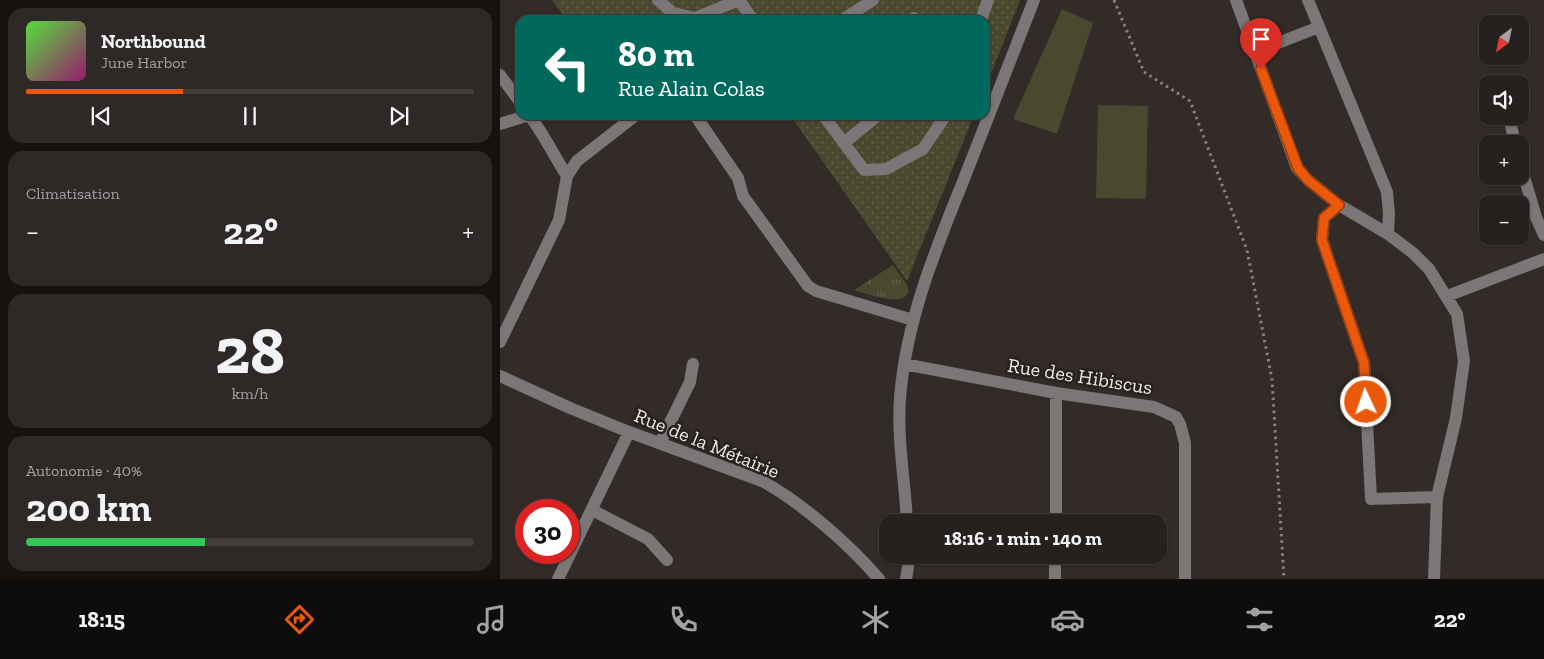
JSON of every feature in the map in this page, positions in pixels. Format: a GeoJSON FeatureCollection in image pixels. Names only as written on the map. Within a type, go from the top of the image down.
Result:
{"type":"FeatureCollection","features":[{"type":"Feature","properties":{"kind":"street"},"geometry":{"type":"LineString","coordinates":[[658,0],[673,13],[682,15]]}},
{"type":"Feature","properties":{"kind":"street"},"geometry":{"type":"LineString","coordinates":[[701,15],[725,3],[739,0],[750,15]]}},
{"type":"Feature","properties":{"kind":"street"},"geometry":{"type":"LineString","coordinates":[[850,15],[872,0]]}},
{"type":"Feature","properties":{"kind":"street"},"geometry":{"type":"LineString","coordinates":[[983,15],[988,0]]}},
{"type":"Feature","properties":{"kind":"street"},"geometry":{"type":"LineString","coordinates":[[990,112],[1034,0]]}},
{"type":"Feature","properties":{"kind":"street"},"geometry":{"type":"LineString","coordinates":[[1236,0],[1298,168],[1308,180],[1339,205],[1414,252],[1429,269],[1457,314],[1464,361],[1456,418],[1437,497],[1434,579]]}},
{"type":"Feature","properties":{"kind":"street"},"geometry":{"type":"LineString","coordinates":[[1308,0],[1387,192],[1388,234]]}},
{"type":"Feature","properties":{"kind":"street"},"geometry":{"type":"LineString","coordinates":[[1255,52],[1319,27]]}},
{"type":"Feature","properties":{"kind":"street"},"geometry":{"type":"LineString","coordinates":[[500,75],[515,95]]}},
{"type":"Feature","properties":{"kind":"street"},"geometry":{"type":"LineString","coordinates":[[500,124],[515,119]]}},
{"type":"Feature","properties":{"kind":"street"},"geometry":{"type":"LineString","coordinates":[[533,120],[544,135],[550,149],[567,176]]}},
{"type":"Feature","properties":{"kind":"street"},"geometry":{"type":"LineString","coordinates":[[500,342],[559,220],[567,176],[577,161],[630,120]]}},
{"type":"Feature","properties":{"kind":"street"},"geometry":{"type":"LineString","coordinates":[[698,120],[738,178],[743,196],[808,286],[816,291],[912,320]]}},
{"type":"Feature","properties":{"kind":"street"},"geometry":{"type":"LineString","coordinates":[[827,120],[864,170],[886,169],[923,149],[943,120]]}},
{"type":"Feature","properties":{"kind":"street"},"geometry":{"type":"LineString","coordinates":[[844,143],[872,120]]}},
{"type":"Feature","properties":{"kind":"street"},"geometry":{"type":"LineString","coordinates":[[907,514],[899,442],[900,398],[912,320],[929,267],[987,120]]}},
{"type":"Feature","properties":{"kind":"street"},"geometry":{"type":"LineString","coordinates":[[1527,185],[1536,217],[1544,235]]}},
{"type":"Feature","properties":{"kind":"street"},"geometry":{"type":"LineString","coordinates":[[1339,205],[1324,218],[1322,240],[1364,363],[1371,499],[1437,497]]}},
{"type":"Feature","properties":{"kind":"street"},"geometry":{"type":"LineString","coordinates":[[1447,296],[1544,259]]}},
{"type":"Feature","properties":{"kind":"street"},"geometry":{"type":"LineString","coordinates":[[660,443],[690,382],[693,364]]}},
{"type":"Feature","properties":{"kind":"street","name":"Rue des Hibiscus"},"geometry":{"type":"LineString","coordinates":[[904,364],[1056,393],[1154,407],[1176,417],[1185,443],[1185,579]]}},
{"type":"Feature","properties":{"kind":"street","name":"Rue de la Métairie"},"geometry":{"type":"LineString","coordinates":[[500,376],[629,432],[762,481],[838,537],[879,579]]}},
{"type":"Feature","properties":{"kind":"street"},"geometry":{"type":"LineString","coordinates":[[1056,393],[1056,514]]}},
{"type":"Feature","properties":{"kind":"street"},"geometry":{"type":"LineString","coordinates":[[558,579],[629,432]]}},
{"type":"Feature","properties":{"kind":"street"},"geometry":{"type":"LineString","coordinates":[[592,510],[648,539],[667,560]]}},
{"type":"Feature","properties":{"kind":"street"},"geometry":{"type":"LineString","coordinates":[[906,579],[908,564]]}},
{"type":"Feature","properties":{"kind":"street"},"geometry":{"type":"LineString","coordinates":[[1055,579],[1056,564]]}},
{"type":"Feature","properties":{"kind":"path"},"geometry":{"type":"LineString","coordinates":[[1113,0],[1144,72],[1190,101],[1247,250],[1272,379],[1284,579]]}},
{"type":"Feature","properties":{"kind":"green space"},"geometry":{"type":"Polygon","coordinates":[[[552,0],[1020,0],[990,76],[990,15],[563,15],[552,0]]]}},
{"type":"Feature","properties":{"kind":"green space"},"geometry":{"type":"Polygon","coordinates":[[[1062,9],[1093,23],[1057,134],[1013,119],[1062,9]]]}},
{"type":"Feature","properties":{"kind":"green space"},"geometry":{"type":"Polygon","coordinates":[[[1098,105],[1148,106],[1146,199],[1096,198],[1098,105]]]}},
{"type":"Feature","properties":{"kind":"green space"},"geometry":{"type":"Polygon","coordinates":[[[794,120],[972,120],[907,281],[794,120]]]}},
{"type":"Feature","properties":{"kind":"green space"},"geometry":{"type":"Polygon","coordinates":[[[893,265],[908,286],[908,292],[903,298],[882,298],[854,290],[893,265]]]}},
{"type":"Feature","properties":{"kind":"route"},"geometry":{"type":"LineString","coordinates":[[1261,69],[1298,168],[1308,180],[1339,205],[1324,218],[1322,240],[1364,363],[1366,402]]}}]}
